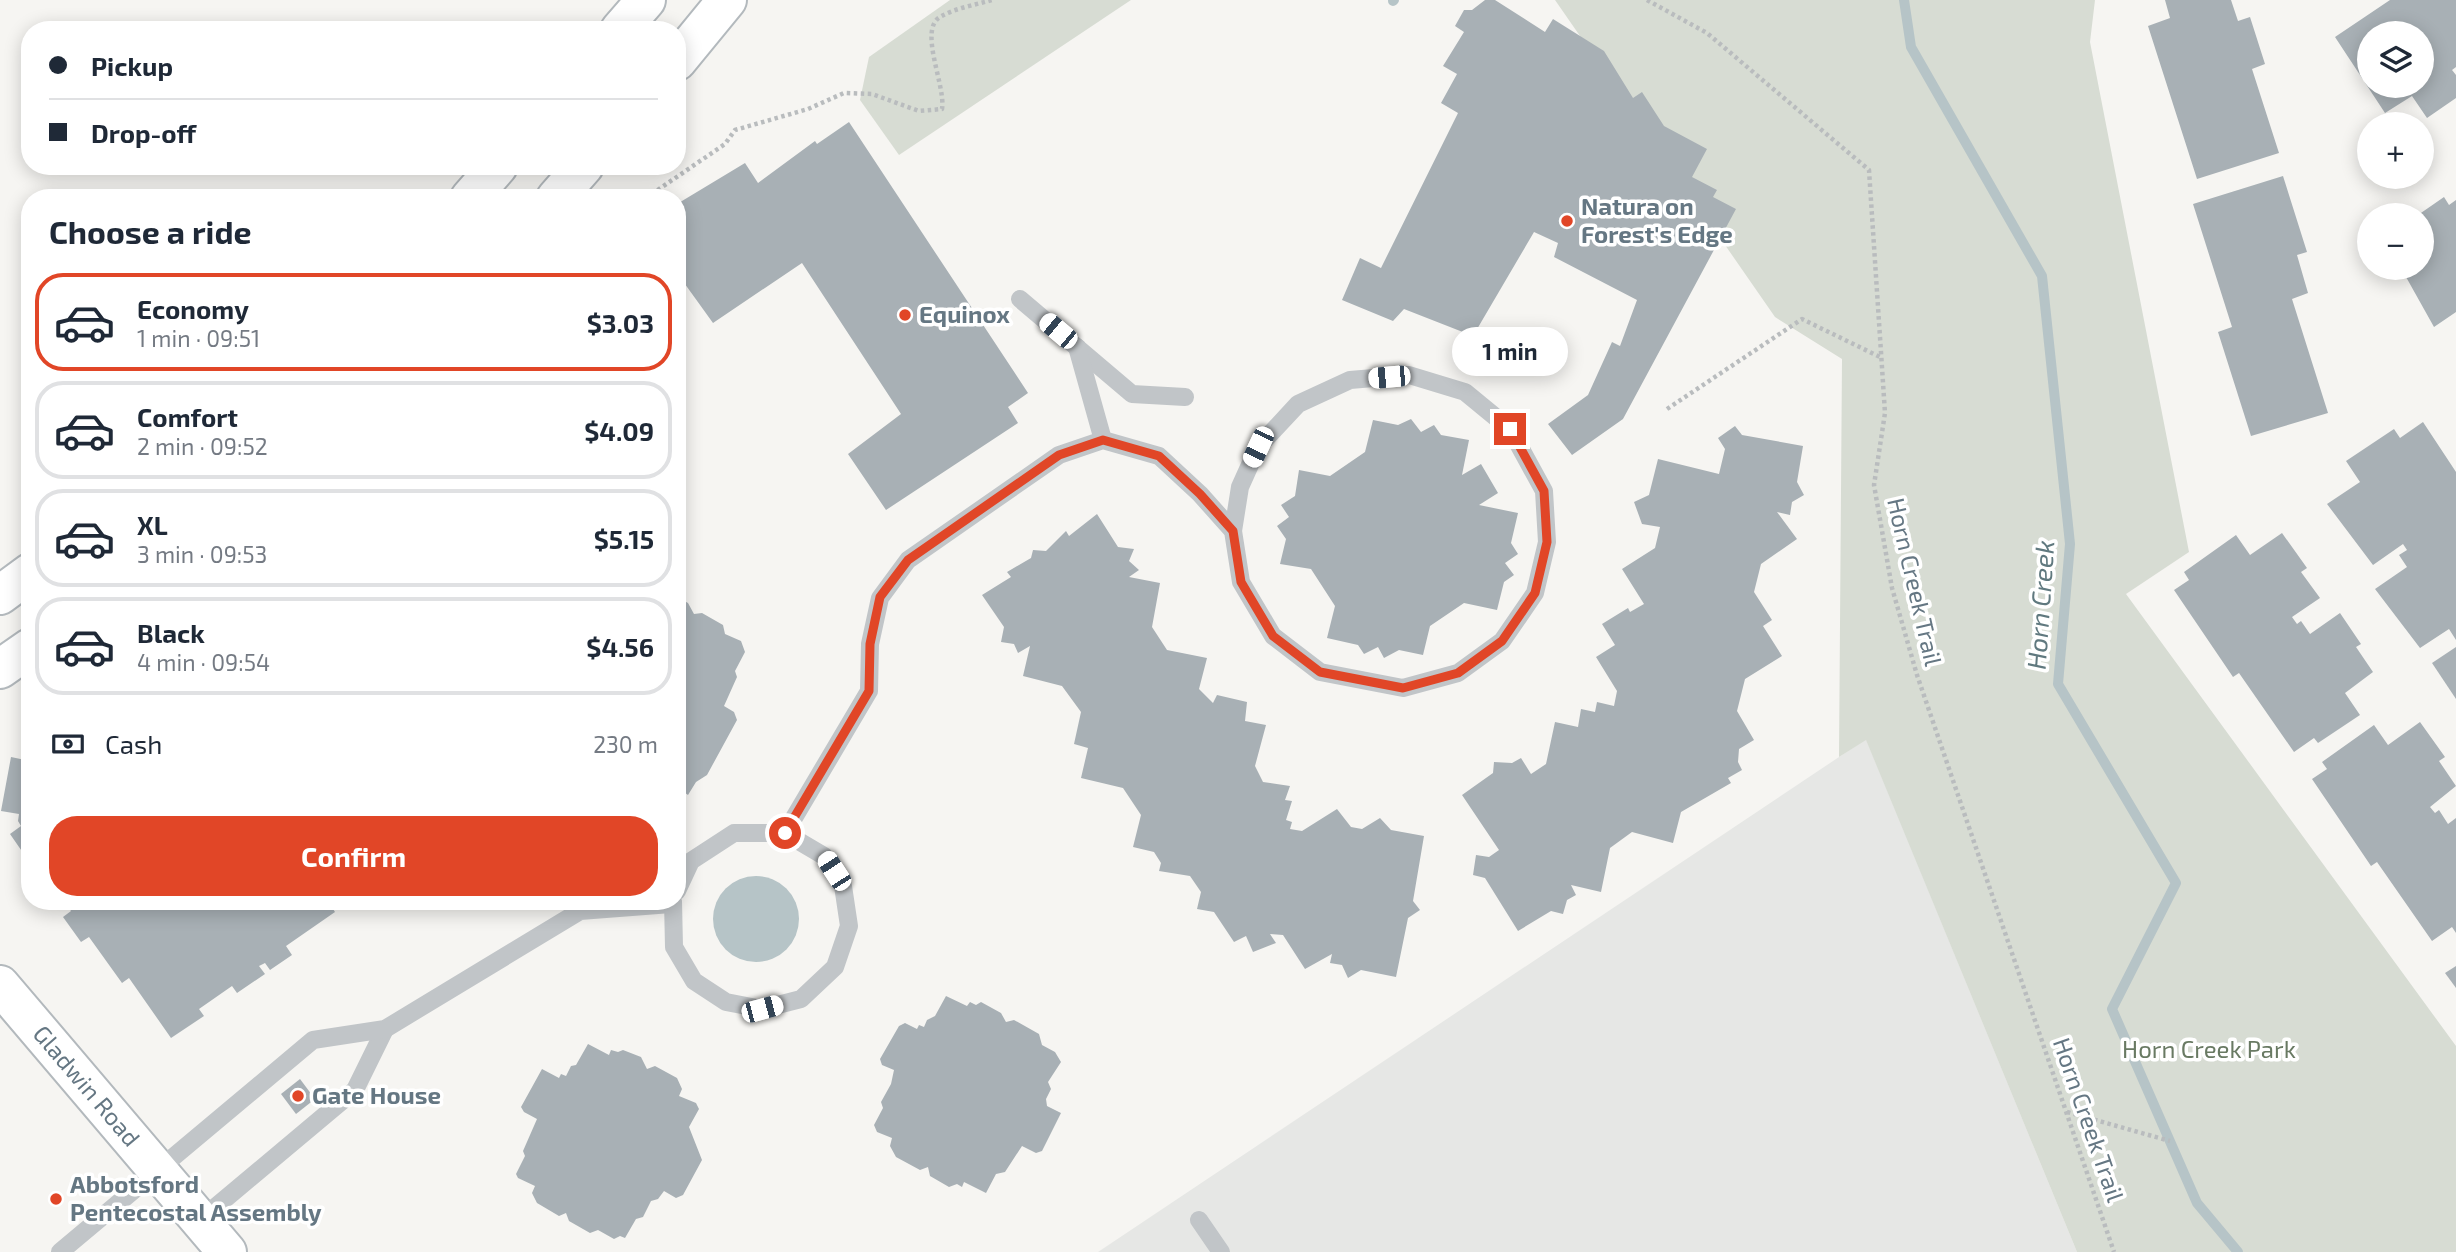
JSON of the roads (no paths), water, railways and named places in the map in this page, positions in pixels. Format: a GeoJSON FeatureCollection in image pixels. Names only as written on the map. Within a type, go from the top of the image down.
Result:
{"type":"FeatureCollection","features":[{"type":"Feature","properties":{"kind":"main road"},"geometry":{"type":"LineString","coordinates":[[628,21],[646,0]]}},
{"type":"Feature","properties":{"kind":"main road"},"geometry":{"type":"LineString","coordinates":[[686,50],[727,0]]}},
{"type":"Feature","properties":{"kind":"main road"},"geometry":{"type":"LineString","coordinates":[[478,189],[490,175]]}},
{"type":"Feature","properties":{"kind":"main road"},"geometry":{"type":"LineString","coordinates":[[564,189],[576,175]]}},
{"type":"Feature","properties":{"kind":"main road"},"geometry":{"type":"LineString","coordinates":[[0,595],[21,580]]}},
{"type":"Feature","properties":{"kind":"main road"},"geometry":{"type":"LineString","coordinates":[[0,669],[21,654]]}},
{"type":"Feature","properties":{"kind":"main road","name":"Gladwin Road"},"geometry":{"type":"LineString","coordinates":[[0,985],[228,1252]]}},
{"type":"Feature","properties":{"kind":"lane"},"geometry":{"type":"LineString","coordinates":[[1020,299],[1132,394],[1185,397]]}},
{"type":"Feature","properties":{"kind":"lane"},"geometry":{"type":"LineString","coordinates":[[1077,347],[1103,440]]}},
{"type":"Feature","properties":{"kind":"lane"},"geometry":{"type":"LineString","coordinates":[[785,833],[869,691],[870,644],[880,597],[908,560],[1059,455],[1103,440],[1159,456],[1200,494],[1233,531],[1241,582],[1273,636],[1320,672],[1403,688],[1458,673],[1502,641],[1535,593],[1547,542],[1544,491],[1510,429],[1465,393],[1409,375],[1350,380],[1298,404],[1258,447],[1240,487],[1233,531]]}},
{"type":"Feature","properties":{"kind":"lane"},"geometry":{"type":"LineString","coordinates":[[674,910],[674,947],[694,981],[726,1002],[762,1009],[801,999],[835,967],[849,926],[844,886],[824,856],[785,833],[734,833],[691,861],[686,872]]}},
{"type":"Feature","properties":{"kind":"lane"},"geometry":{"type":"LineString","coordinates":[[60,1252],[313,1040],[385,1029],[569,910]]}},
{"type":"Feature","properties":{"kind":"lane"},"geometry":{"type":"LineString","coordinates":[[200,1220],[355,1090],[385,1029]]}},
{"type":"Feature","properties":{"kind":"lane"},"geometry":{"type":"LineString","coordinates":[[1199,1220],[1221,1252]]}},
{"type":"Feature","properties":{"kind":"waterway","name":"Horn Creek"},"geometry":{"type":"LineString","coordinates":[[1904,0],[1911,47],[2042,276],[2070,544],[2058,684],[2176,883],[2112,1009],[2197,1203],[2238,1252]]}},
{"type":"Feature","properties":{"kind":"place","name":"Natura on Forest's Edge"},"geometry":{"type":"Point","coordinates":[1567,221]}},
{"type":"Feature","properties":{"kind":"place","name":"Equinox"},"geometry":{"type":"Point","coordinates":[905,315]}},
{"type":"Feature","properties":{"kind":"place","name":"Gate House"},"geometry":{"type":"Point","coordinates":[298,1096]}},
{"type":"Feature","properties":{"kind":"place","name":"Abbotsford Pentecostal Assembly"},"geometry":{"type":"Point","coordinates":[56,1199]}},
{"type":"Feature","properties":{"kind":"park label","name":"Horn Creek Park"},"geometry":{"type":"Point","coordinates":[2209,1050]}}]}
